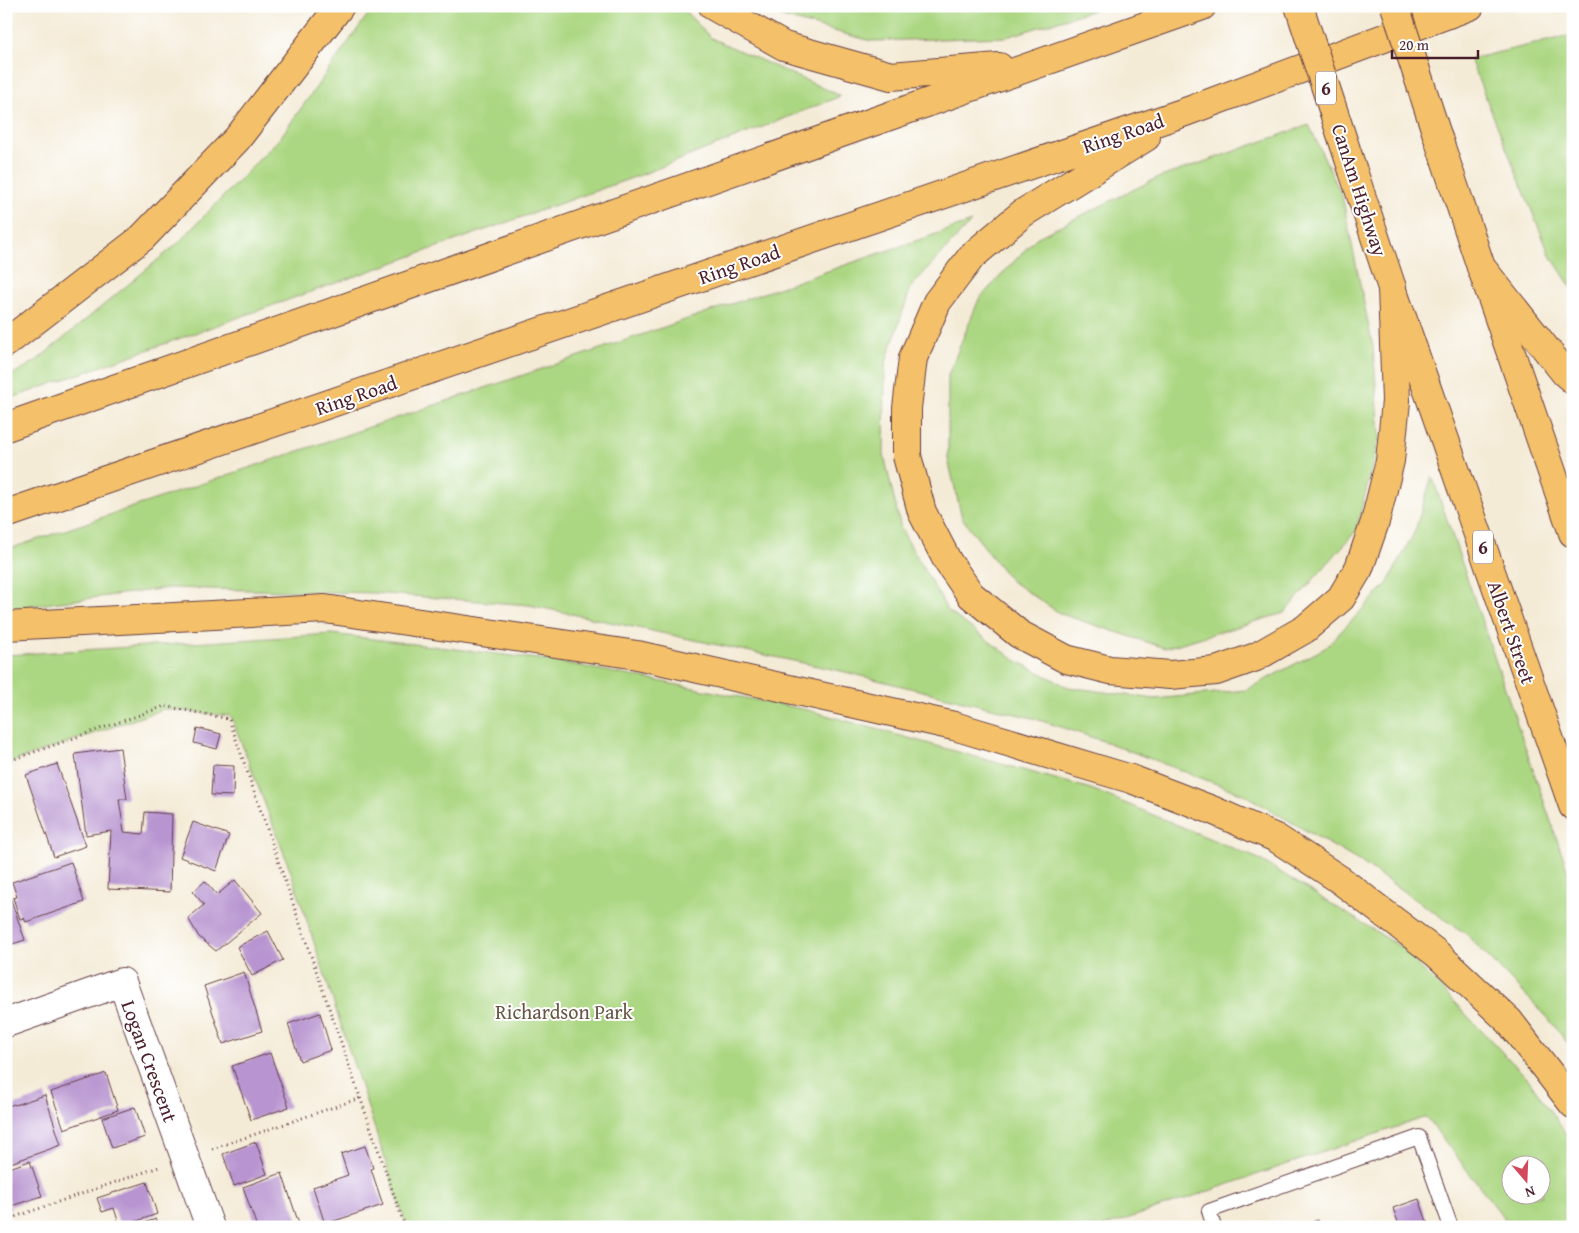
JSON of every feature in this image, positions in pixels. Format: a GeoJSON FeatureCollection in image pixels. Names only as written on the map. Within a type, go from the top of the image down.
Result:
{"type":"FeatureCollection","features":[{"type":"Feature","properties":{"kind":"main road"},"geometry":{"type":"LineString","coordinates":[[6,343],[142,238],[237,139],[340,6]]}},
{"type":"Feature","properties":{"kind":"main road"},"geometry":{"type":"LineString","coordinates":[[713,6],[784,46],[891,76],[1038,64]]}},
{"type":"Feature","properties":{"kind":"main road"},"geometry":{"type":"LineString","coordinates":[[6,427],[1202,6]]}},
{"type":"Feature","properties":{"kind":"main road","name":"CanAm Highway"},"geometry":{"type":"LineString","coordinates":[[1299,6],[1392,288]]}},
{"type":"Feature","properties":{"kind":"main road"},"geometry":{"type":"LineString","coordinates":[[1394,6],[1573,533]]}},
{"type":"Feature","properties":{"kind":"main road","name":"Ring Road"},"geometry":{"type":"LineString","coordinates":[[6,514],[1188,111],[1470,6]]}},
{"type":"Feature","properties":{"kind":"main road"},"geometry":{"type":"LineString","coordinates":[[1188,111],[1023,213],[972,256],[937,302],[913,358],[907,408],[907,456],[922,512],[948,562],[971,595],[1019,634],[1066,658],[1110,670],[1170,675],[1216,671],[1256,657],[1304,629],[1341,598],[1359,568],[1375,522],[1390,461],[1396,401],[1392,288]]}},
{"type":"Feature","properties":{"kind":"main road"},"geometry":{"type":"LineString","coordinates":[[1482,267],[1565,373],[1573,380]]}},
{"type":"Feature","properties":{"kind":"main road","name":"Albert Street"},"geometry":{"type":"LineString","coordinates":[[1392,288],[1573,806]]}},
{"type":"Feature","properties":{"kind":"main road"},"geometry":{"type":"LineString","coordinates":[[6,626],[326,609],[637,655],[954,726],[1131,780],[1212,810],[1276,838],[1339,878],[1436,953],[1509,1021],[1573,1104]]}},
{"type":"Feature","properties":{"kind":"street","name":"Logan Crescent"},"geometry":{"type":"LineString","coordinates":[[6,1023],[122,982],[210,1227]]}},
{"type":"Feature","properties":{"kind":"lane"},"geometry":{"type":"LineString","coordinates":[[1214,1227],[1209,1211],[1419,1136],[1451,1227]]}},
{"type":"Feature","properties":{"kind":"path"},"geometry":{"type":"LineString","coordinates":[[6,762],[165,706],[229,719],[405,1227]]}},
{"type":"Feature","properties":{"kind":"green space"},"geometry":{"type":"Polygon","coordinates":[[[374,6],[680,6],[711,38],[841,96],[646,173],[6,400],[6,378],[36,361],[177,244],[280,138],[374,6]]]}},
{"type":"Feature","properties":{"kind":"green space"},"geometry":{"type":"Polygon","coordinates":[[[767,6],[1106,6],[1007,37],[871,41],[782,17],[767,6]]]}},
{"type":"Feature","properties":{"kind":"green space"},"geometry":{"type":"Polygon","coordinates":[[[1573,35],[1573,290],[1549,253],[1470,59],[1573,35]]]}},
{"type":"Feature","properties":{"kind":"green space"},"geometry":{"type":"Polygon","coordinates":[[[1309,125],[1342,196],[1373,347],[1380,435],[1356,531],[1284,613],[1165,648],[1061,614],[1010,580],[962,518],[948,459],[948,375],[979,299],[1036,238],[1155,179],[1309,125]]]}},
{"type":"Feature","properties":{"kind":"green space"},"geometry":{"type":"Polygon","coordinates":[[[971,222],[911,287],[885,365],[884,455],[901,529],[948,611],[1015,660],[1068,687],[1155,699],[1246,690],[1325,648],[1387,584],[1415,531],[1432,476],[1573,886],[1573,1050],[1548,1018],[1466,934],[1362,863],[1243,794],[1109,743],[1036,719],[841,671],[529,605],[373,593],[169,588],[6,609],[6,550],[971,222]]]}},
{"type":"Feature","properties":{"kind":"green space","name":"Richardson Park"},"geometry":{"type":"Polygon","coordinates":[[[332,634],[554,661],[808,710],[1091,789],[1259,859],[1401,947],[1529,1080],[1573,1144],[1573,1227],[1511,1227],[1426,1117],[1103,1227],[407,1227],[291,872],[231,716],[164,709],[6,764],[6,655],[332,634]]]}},
{"type":"Feature","properties":{"kind":"building"},"geometry":{"type":"Polygon","coordinates":[[[197,728],[221,734],[217,749],[194,743],[197,728]]]}},
{"type":"Feature","properties":{"kind":"building"},"geometry":{"type":"Polygon","coordinates":[[[120,748],[127,799],[119,799],[124,832],[143,834],[145,812],[172,814],[170,892],[108,889],[111,831],[86,835],[75,754],[120,748]]]}},
{"type":"Feature","properties":{"kind":"building"},"geometry":{"type":"Polygon","coordinates":[[[57,764],[86,846],[54,857],[26,775],[57,764]]]}},
{"type":"Feature","properties":{"kind":"building"},"geometry":{"type":"Polygon","coordinates":[[[213,765],[234,766],[233,796],[211,795],[213,765]]]}},
{"type":"Feature","properties":{"kind":"building"},"geometry":{"type":"Polygon","coordinates":[[[193,822],[229,835],[216,871],[180,857],[193,822]]]}},
{"type":"Feature","properties":{"kind":"building"},"geometry":{"type":"Polygon","coordinates":[[[71,862],[84,902],[26,922],[24,918],[20,919],[13,898],[17,897],[12,882],[71,862]]]}},
{"type":"Feature","properties":{"kind":"building"},"geometry":{"type":"Polygon","coordinates":[[[235,880],[262,913],[216,951],[199,937],[188,918],[204,905],[193,892],[205,881],[217,895],[235,880]]]}},
{"type":"Feature","properties":{"kind":"building"},"geometry":{"type":"Polygon","coordinates":[[[10,897],[25,940],[6,946],[6,899],[10,897]]]}},
{"type":"Feature","properties":{"kind":"building"},"geometry":{"type":"Polygon","coordinates":[[[268,931],[283,960],[252,976],[237,947],[268,931]]]}},
{"type":"Feature","properties":{"kind":"building"},"geometry":{"type":"Polygon","coordinates":[[[244,972],[262,1031],[223,1044],[204,986],[244,972]]]}},
{"type":"Feature","properties":{"kind":"building"},"geometry":{"type":"Polygon","coordinates":[[[320,1013],[331,1050],[300,1061],[288,1024],[320,1013]]]}},
{"type":"Feature","properties":{"kind":"building"},"geometry":{"type":"Polygon","coordinates":[[[270,1053],[289,1107],[251,1120],[232,1066],[270,1053]]]}},
{"type":"Feature","properties":{"kind":"building"},"geometry":{"type":"Polygon","coordinates":[[[106,1073],[118,1110],[64,1129],[51,1092],[106,1073]]]}},
{"type":"Feature","properties":{"kind":"building"},"geometry":{"type":"Polygon","coordinates":[[[45,1095],[61,1145],[8,1164],[6,1159],[6,1107],[45,1095]]]}},
{"type":"Feature","properties":{"kind":"building"},"geometry":{"type":"Polygon","coordinates":[[[135,1107],[145,1137],[112,1148],[102,1118],[135,1107]]]}},
{"type":"Feature","properties":{"kind":"building"},"geometry":{"type":"Polygon","coordinates":[[[256,1142],[267,1174],[234,1186],[223,1154],[256,1142]]]}},
{"type":"Feature","properties":{"kind":"building"},"geometry":{"type":"Polygon","coordinates":[[[365,1146],[383,1205],[325,1224],[313,1187],[348,1175],[341,1154],[365,1146]]]}},
{"type":"Feature","properties":{"kind":"building"},"geometry":{"type":"Polygon","coordinates":[[[30,1161],[42,1196],[11,1206],[6,1194],[6,1169],[30,1161]]]}},
{"type":"Feature","properties":{"kind":"building"},"geometry":{"type":"Polygon","coordinates":[[[282,1173],[300,1227],[257,1227],[243,1187],[282,1173]]]}},
{"type":"Feature","properties":{"kind":"building"},"geometry":{"type":"Polygon","coordinates":[[[147,1182],[157,1214],[120,1227],[114,1208],[102,1212],[97,1198],[147,1182]]]}},
{"type":"Feature","properties":{"kind":"building"},"geometry":{"type":"Polygon","coordinates":[[[6,1198],[11,1209],[6,1211],[6,1198]]]}},
{"type":"Feature","properties":{"kind":"building"},"geometry":{"type":"Polygon","coordinates":[[[1419,1199],[1429,1227],[1395,1227],[1399,1225],[1393,1208],[1419,1199]]]}},
{"type":"Feature","properties":{"kind":"building"},"geometry":{"type":"Polygon","coordinates":[[[156,1219],[158,1227],[135,1227],[135,1226],[156,1219]]]}},
{"type":"Feature","properties":{"kind":"building"},"geometry":{"type":"Polygon","coordinates":[[[1318,1220],[1320,1227],[1298,1227],[1298,1226],[1318,1220]]]}}]}
